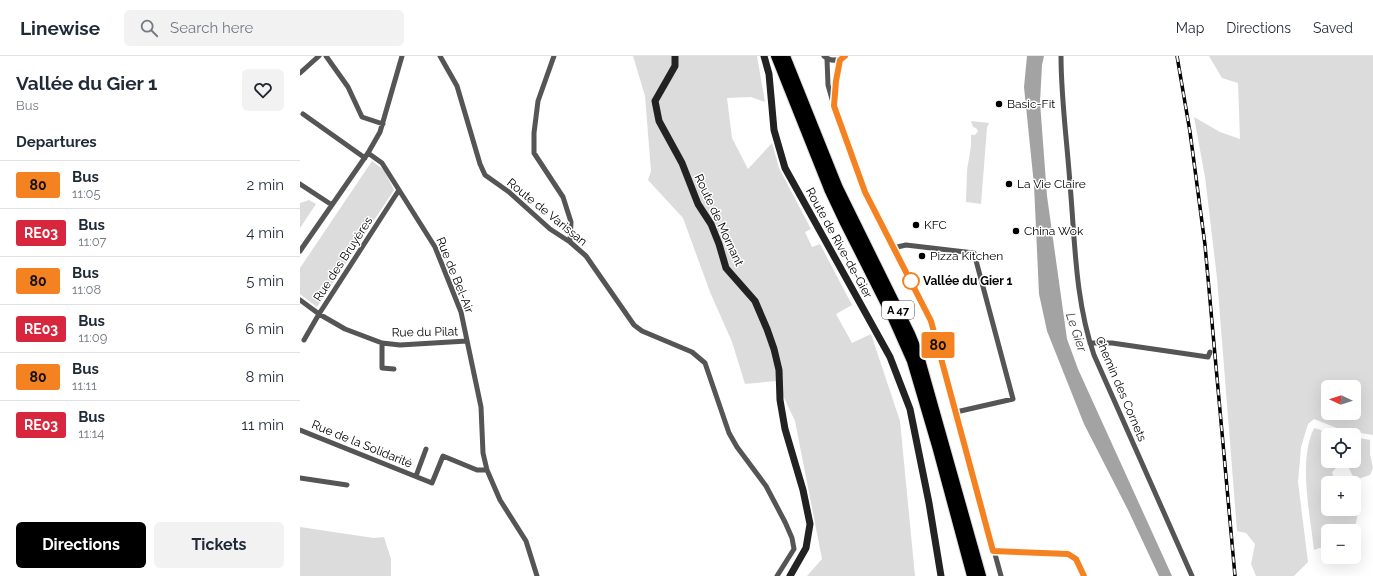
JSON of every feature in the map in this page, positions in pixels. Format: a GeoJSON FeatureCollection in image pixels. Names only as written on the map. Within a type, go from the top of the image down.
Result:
{"type":"FeatureCollection","features":[{"type":"Feature","properties":{"kind":"highway","name":"A 47"},"geometry":{"type":"LineString","coordinates":[[776,56],[829,189],[892,316],[909,354],[928,416],[972,576]]}},
{"type":"Feature","properties":{"kind":"highway","name":"A 47"},"geometry":{"type":"LineString","coordinates":[[785,56],[838,188],[910,334],[919,356],[981,576]]}},
{"type":"Feature","properties":{"kind":"main road","name":"Route de Mornant"},"geometry":{"type":"LineString","coordinates":[[676,56],[675,66],[656,101],[659,121],[682,163],[698,204],[711,224],[726,268],[755,301],[774,349],[785,429],[803,490],[810,524],[806,548],[790,576]]}},
{"type":"Feature","properties":{"kind":"main road","name":"Route de Rive-de-Gier"},"geometry":{"type":"LineString","coordinates":[[764,56],[769,74],[774,130],[786,168],[890,356],[910,409],[929,502],[941,576]]}},
{"type":"Feature","properties":{"kind":"street"},"geometry":{"type":"LineString","coordinates":[[300,73],[319,56]]}},
{"type":"Feature","properties":{"kind":"street"},"geometry":{"type":"LineString","coordinates":[[326,56],[348,87],[362,117],[383,124]]}},
{"type":"Feature","properties":{"kind":"street"},"geometry":{"type":"LineString","coordinates":[[300,251],[366,156],[383,124],[402,56]]}},
{"type":"Feature","properties":{"kind":"street","name":"Route de Varissan"},"geometry":{"type":"LineString","coordinates":[[440,56],[457,86],[480,164],[485,175],[509,192],[550,229],[570,242],[586,256],[634,325],[642,331],[692,352],[705,363],[729,432],[737,447],[766,486],[792,538],[794,549],[777,576]]}},
{"type":"Feature","properties":{"kind":"street"},"geometry":{"type":"LineString","coordinates":[[554,56],[538,101],[534,133],[534,153],[563,197],[571,222],[570,242]]}},
{"type":"Feature","properties":{"kind":"street"},"geometry":{"type":"LineString","coordinates":[[845,56],[840,60],[833,60],[826,57],[828,85],[834,106],[865,192],[931,321],[1001,576]]}},
{"type":"Feature","properties":{"kind":"street","name":"Chemin des Cornets"},"geometry":{"type":"LineString","coordinates":[[1061,56],[1079,284],[1090,343],[1192,576]]}},
{"type":"Feature","properties":{"kind":"street"},"geometry":{"type":"LineString","coordinates":[[834,106],[836,81],[840,60]]}},
{"type":"Feature","properties":{"kind":"street","name":"Rue de Bel-Air"},"geometry":{"type":"LineString","coordinates":[[303,114],[366,156],[382,163],[435,247],[461,312],[481,407],[484,453],[487,470],[500,500],[526,541],[537,576]]}},
{"type":"Feature","properties":{"kind":"street"},"geometry":{"type":"LineString","coordinates":[[300,184],[332,205]]}},
{"type":"Feature","properties":{"kind":"street","name":"Rue des Bruyères"},"geometry":{"type":"LineString","coordinates":[[304,340],[319,314],[399,190]]}},
{"type":"Feature","properties":{"kind":"street"},"geometry":{"type":"LineString","coordinates":[[893,248],[906,245],[974,253],[1013,399],[956,412]]}},
{"type":"Feature","properties":{"kind":"street","name":"Rue du Pilat"},"geometry":{"type":"LineString","coordinates":[[300,300],[319,314],[345,329],[382,343],[400,345],[467,341]]}},
{"type":"Feature","properties":{"kind":"street","name":"Rue du Pilat"},"geometry":{"type":"LineString","coordinates":[[382,343],[382,368],[394,369]]}},
{"type":"Feature","properties":{"kind":"street"},"geometry":{"type":"LineString","coordinates":[[1090,343],[1112,343],[1208,357],[1210,352]]}},
{"type":"Feature","properties":{"kind":"street","name":"Rue de la Solidarité"},"geometry":{"type":"LineString","coordinates":[[300,430],[416,476]]}},
{"type":"Feature","properties":{"kind":"street"},"geometry":{"type":"LineString","coordinates":[[426,449],[416,476],[432,483],[443,456],[477,470],[487,470]]}},
{"type":"Feature","properties":{"kind":"street"},"geometry":{"type":"LineString","coordinates":[[300,478],[347,484]]}},
{"type":"Feature","properties":{"kind":"street"},"geometry":{"type":"LineString","coordinates":[[993,551],[1068,554],[1076,559],[1084,576]]}},
{"type":"Feature","properties":{"kind":"shaded area"},"geometry":{"type":"Polygon","coordinates":[[[633,56],[757,56],[765,102],[751,97],[727,98],[732,138],[748,169],[772,143],[779,168],[811,229],[805,232],[812,247],[820,244],[852,305],[836,314],[852,343],[871,334],[900,421],[915,576],[807,576],[822,559],[795,421],[776,381],[745,384],[732,342],[710,292],[683,218],[648,180],[651,171],[645,96],[633,56]]]}},
{"type":"Feature","properties":{"kind":"shaded area"},"geometry":{"type":"Polygon","coordinates":[[[1027,56],[1044,56],[1042,65],[1040,102],[1047,196],[1067,339],[1078,369],[1172,576],[1159,576],[1128,510],[1084,424],[1047,331],[1039,294],[1034,185],[1024,87],[1027,56]]]}},
{"type":"Feature","properties":{"kind":"shaded area"},"geometry":{"type":"Polygon","coordinates":[[[1209,56],[1373,56],[1373,435],[1361,433],[1361,428],[1337,428],[1314,419],[1308,424],[1301,447],[1298,482],[1308,562],[1294,576],[1256,576],[1251,564],[1255,544],[1246,533],[1237,531],[1217,278],[1205,177],[1194,117],[1220,132],[1240,139],[1238,83],[1222,78],[1209,56]]]}},
{"type":"Feature","properties":{"kind":"shaded area"},"geometry":{"type":"Polygon","coordinates":[[[971,121],[989,123],[987,128],[981,204],[966,202],[967,170],[971,146],[971,135],[975,135],[978,131],[973,127],[971,121]]]}},
{"type":"Feature","properties":{"kind":"shaded area"},"geometry":{"type":"Polygon","coordinates":[[[372,161],[384,170],[394,190],[317,307],[300,294],[300,268],[372,161]]]}},
{"type":"Feature","properties":{"kind":"shaded area"},"geometry":{"type":"Polygon","coordinates":[[[309,200],[316,204],[300,228],[300,203],[309,200]]]}},
{"type":"Feature","properties":{"kind":"shaded area"},"geometry":{"type":"Polygon","coordinates":[[[1314,428],[1321,430],[1321,468],[1336,468],[1332,472],[1333,476],[1321,476],[1321,516],[1357,516],[1356,524],[1321,524],[1321,548],[1314,550],[1306,488],[1309,441],[1314,428]]]}},
{"type":"Feature","properties":{"kind":"shaded area"},"geometry":{"type":"Polygon","coordinates":[[[1361,438],[1370,440],[1370,454],[1373,468],[1370,475],[1361,478],[1361,476],[1353,476],[1349,468],[1361,468],[1361,438]]]}},
{"type":"Feature","properties":{"kind":"shaded area"},"geometry":{"type":"Polygon","coordinates":[[[300,527],[374,538],[384,537],[391,559],[391,576],[300,576],[300,527]]]}},
{"type":"Feature","properties":{"kind":"railway"},"geometry":{"type":"LineString","coordinates":[[1177,56],[1190,132],[1205,245],[1235,576]]}},
{"type":"Feature","properties":{"kind":"bus line","name":"80"},"geometry":{"type":"LineString","coordinates":[[845,56],[840,60],[834,93],[834,106],[865,192],[931,321],[993,551],[1068,554],[1076,559],[1084,576]]}},
{"type":"Feature","properties":{"kind":"place","name":"Basic-Fit"},"geometry":{"type":"Point","coordinates":[999,104]}},
{"type":"Feature","properties":{"kind":"place","name":"La Vie Claire"},"geometry":{"type":"Point","coordinates":[1009,184]}},
{"type":"Feature","properties":{"kind":"place","name":"KFC"},"geometry":{"type":"Point","coordinates":[916,225]}},
{"type":"Feature","properties":{"kind":"place","name":"China Wok"},"geometry":{"type":"Point","coordinates":[1016,231]}},
{"type":"Feature","properties":{"kind":"place","name":"Pizza Kitchen"},"geometry":{"type":"Point","coordinates":[922,256]}},
{"type":"Feature","properties":{"kind":"place","name":"Vallée du Gier 1"},"geometry":{"type":"Point","coordinates":[911,281]}},
{"type":"Feature","properties":{"kind":"water label","name":"Le Gier"},"geometry":{"type":"Point","coordinates":[1077,332]}}]}
